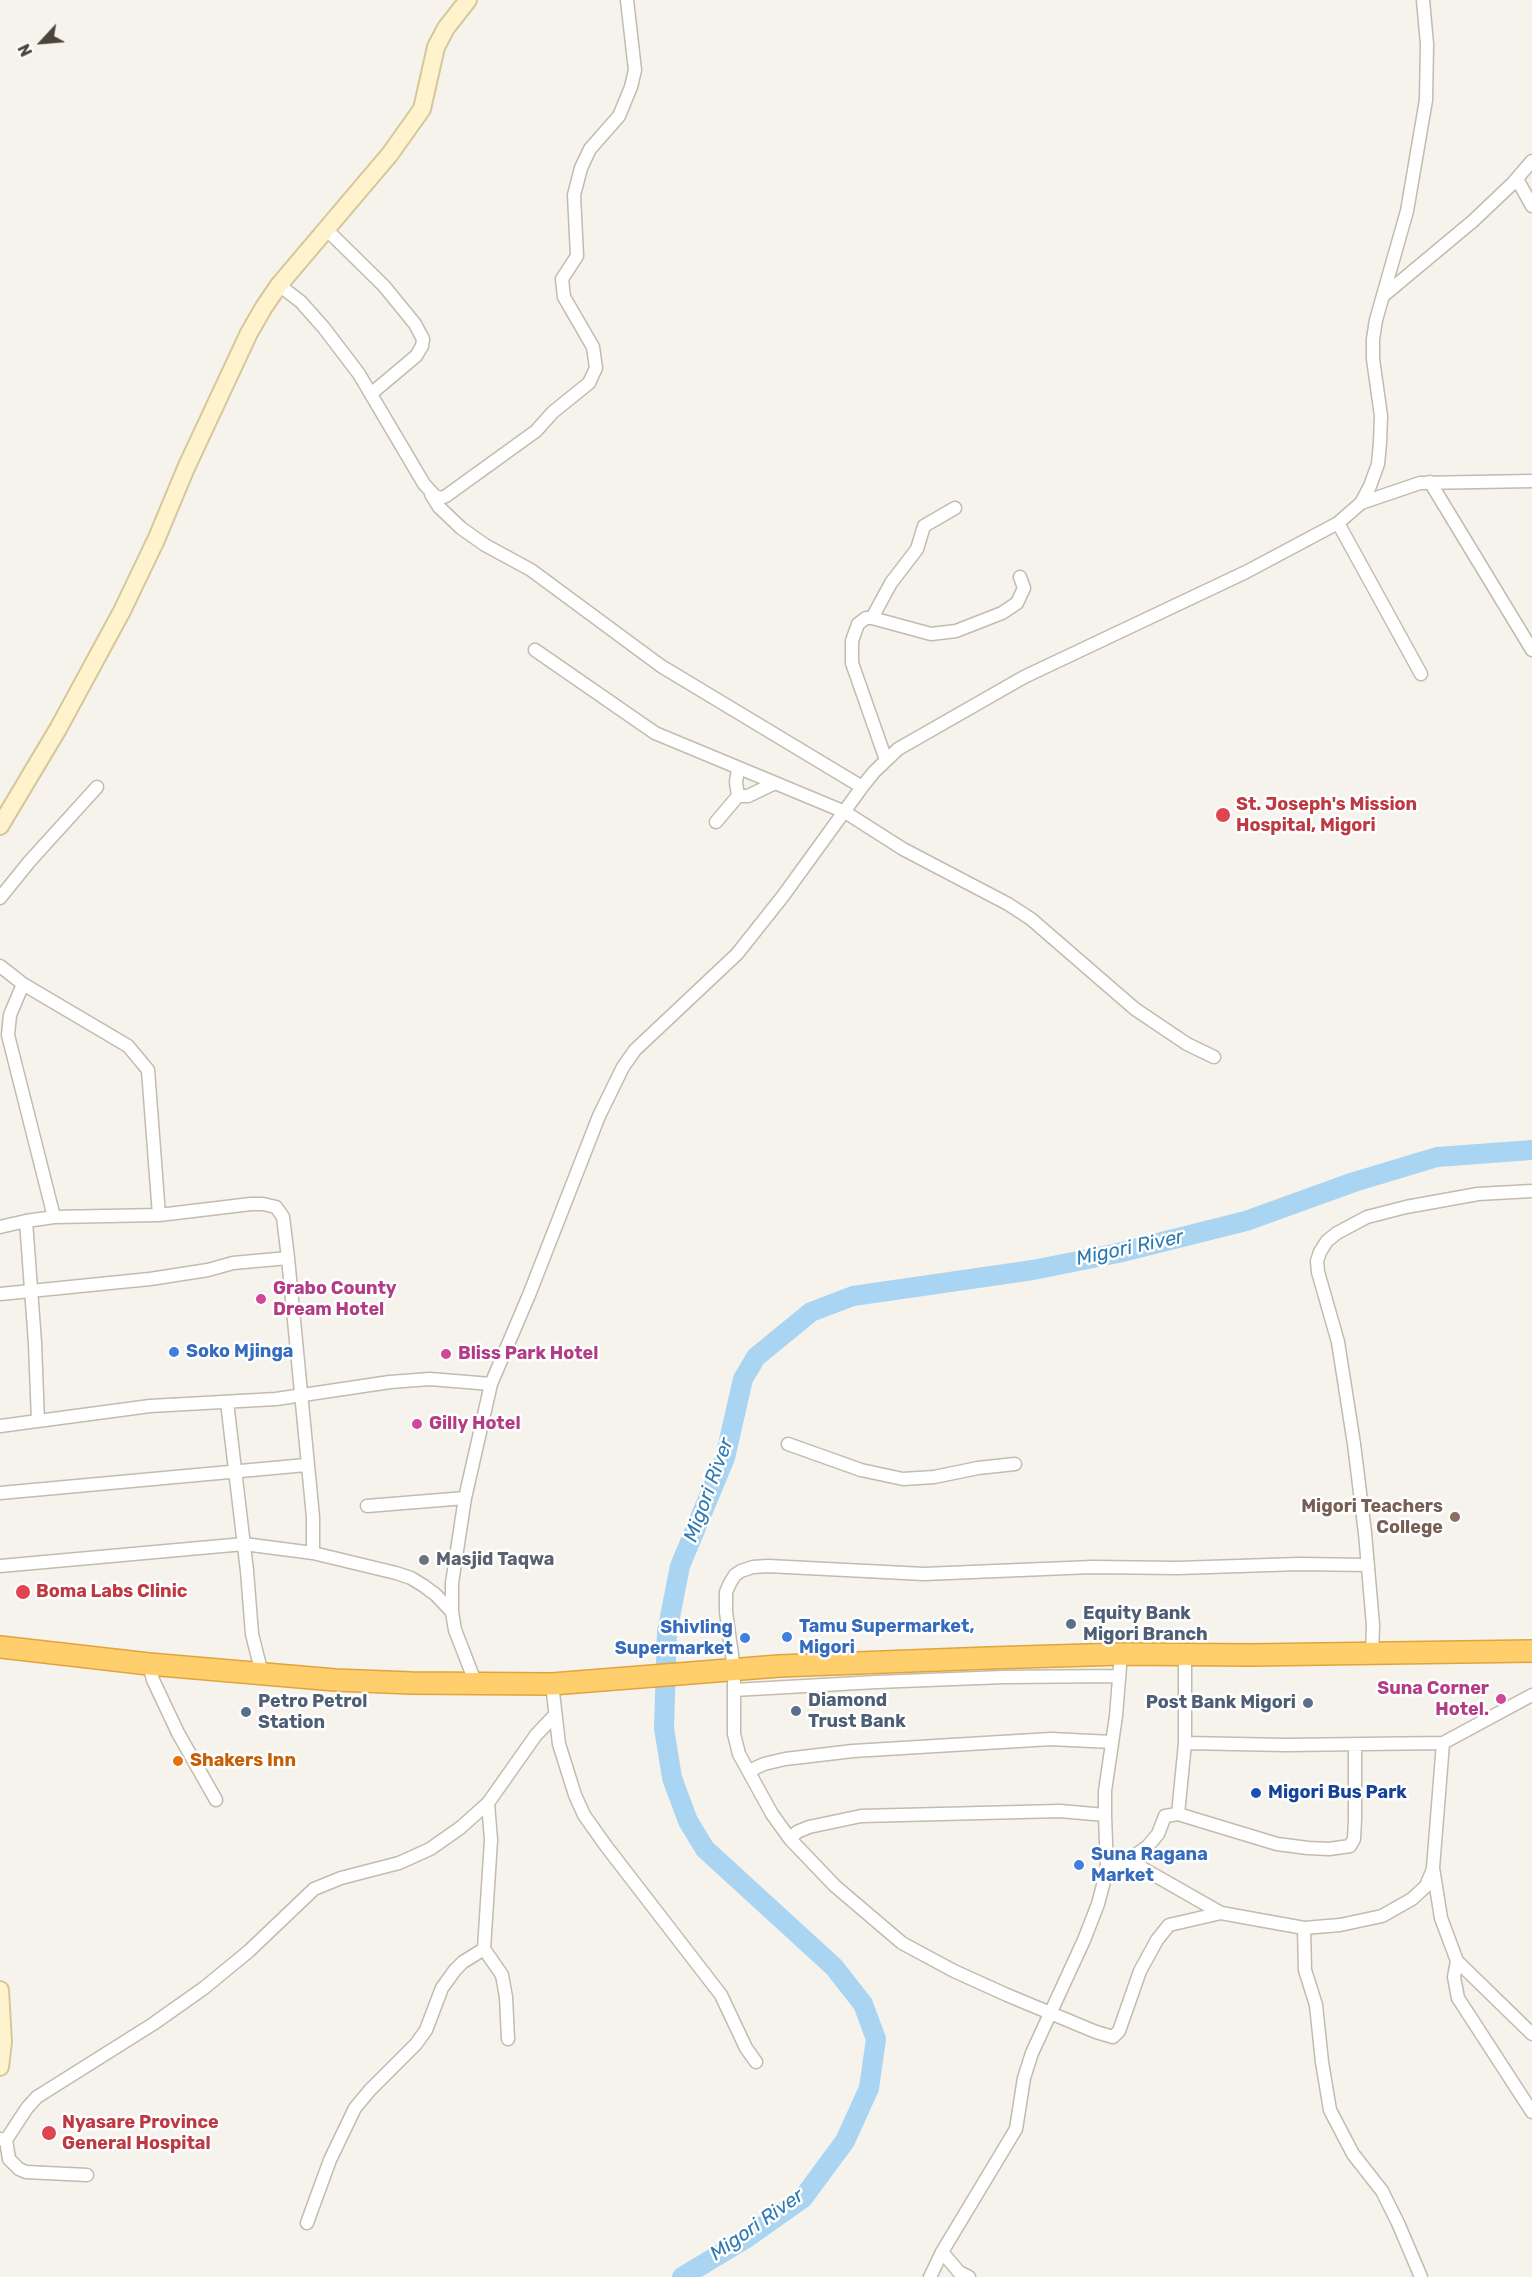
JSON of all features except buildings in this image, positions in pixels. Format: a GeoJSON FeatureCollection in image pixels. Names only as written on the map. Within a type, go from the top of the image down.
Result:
{"type":"FeatureCollection","features":[{"type":"Feature","properties":{"kind":"highway"},"geometry":{"type":"LineString","coordinates":[[0,1647],[262,1674],[411,1683],[476,1684],[552,1684],[696,1673],[734,1680],[1121,1654],[1532,1652]]}},
{"type":"Feature","properties":{"kind":"street"},"geometry":{"type":"LineString","coordinates":[[0,826],[58,729],[122,611],[249,333],[279,285],[390,154],[422,109],[436,47],[446,28],[468,0]]}},
{"type":"Feature","properties":{"kind":"street"},"geometry":{"type":"LineString","coordinates":[[431,494],[438,498],[446,496],[536,431],[553,412],[588,383],[592,376],[596,360],[593,347],[564,297],[562,279],[577,256],[574,195],[581,168],[590,149],[619,116],[631,87],[635,70],[627,0]]}},
{"type":"Feature","properties":{"kind":"street"},"geometry":{"type":"LineString","coordinates":[[476,1684],[455,1630],[452,1612],[452,1583],[465,1498],[491,1384],[529,1295],[599,1116],[623,1067],[635,1050],[737,954],[759,928],[862,787],[886,760],[916,738],[1024,677],[1246,572],[1338,523],[1360,503],[1370,486],[1378,464],[1381,416],[1373,359],[1373,339],[1376,320],[1407,211],[1424,116],[1427,45],[1423,0]]}},
{"type":"Feature","properties":{"kind":"street"},"geometry":{"type":"LineString","coordinates":[[1383,296],[1456,236],[1517,179],[1532,161]]}},
{"type":"Feature","properties":{"kind":"street"},"geometry":{"type":"LineString","coordinates":[[1517,179],[1532,206]]}},
{"type":"Feature","properties":{"kind":"street"},"geometry":{"type":"LineString","coordinates":[[327,230],[384,286],[415,324],[423,339],[416,356],[372,393]]}},
{"type":"Feature","properties":{"kind":"street"},"geometry":{"type":"LineString","coordinates":[[279,285],[301,302],[324,328],[372,393],[439,507],[461,528],[485,545],[531,570],[661,666],[862,787]]}},
{"type":"Feature","properties":{"kind":"street"},"geometry":{"type":"LineString","coordinates":[[1360,503],[1409,485],[1430,482],[1532,481]]}},
{"type":"Feature","properties":{"kind":"street"},"geometry":{"type":"LineString","coordinates":[[1430,482],[1532,650]]}},
{"type":"Feature","properties":{"kind":"street"},"geometry":{"type":"LineString","coordinates":[[872,618],[891,583],[917,549],[925,524],[955,507]]}},
{"type":"Feature","properties":{"kind":"street"},"geometry":{"type":"LineString","coordinates":[[1338,523],[1421,674]]}},
{"type":"Feature","properties":{"kind":"street"},"geometry":{"type":"LineString","coordinates":[[886,760],[852,663],[851,650],[854,633],[862,620],[872,618],[931,634],[947,634],[1002,613],[1017,603],[1024,588],[1020,577]]}},
{"type":"Feature","properties":{"kind":"street"},"geometry":{"type":"LineString","coordinates":[[535,650],[655,733],[845,812],[903,849],[986,892],[1030,919],[1136,1009],[1187,1044],[1214,1057]]}},
{"type":"Feature","properties":{"kind":"street"},"geometry":{"type":"LineString","coordinates":[[716,822],[738,796],[736,782],[738,769]]}},
{"type":"Feature","properties":{"kind":"street"},"geometry":{"type":"LineString","coordinates":[[738,796],[748,796],[773,784]]}},
{"type":"Feature","properties":{"kind":"street"},"geometry":{"type":"LineString","coordinates":[[0,898],[29,862],[97,787]]}},
{"type":"Feature","properties":{"kind":"street"},"geometry":{"type":"LineString","coordinates":[[0,966],[23,984],[128,1046],[148,1070],[159,1215]]}},
{"type":"Feature","properties":{"kind":"street"},"geometry":{"type":"LineString","coordinates":[[23,984],[10,1015],[8,1035],[54,1217]]}},
{"type":"Feature","properties":{"kind":"street"},"geometry":{"type":"LineString","coordinates":[[1372,1654],[1373,1625],[1368,1565],[1343,1367],[1318,1272],[1317,1261],[1320,1252],[1327,1241],[1337,1233],[1358,1221],[1376,1215],[1478,1194],[1532,1191]]}},
{"type":"Feature","properties":{"kind":"street"},"geometry":{"type":"LineString","coordinates":[[0,1227],[54,1217],[159,1215],[263,1203],[276,1207],[283,1217],[288,1258],[306,1465],[313,1517],[313,1553]]}},
{"type":"Feature","properties":{"kind":"street"},"geometry":{"type":"LineString","coordinates":[[26,1221],[38,1421]]}},
{"type":"Feature","properties":{"kind":"street"},"geometry":{"type":"LineString","coordinates":[[0,1294],[150,1279],[208,1270],[233,1263],[288,1258]]}},
{"type":"Feature","properties":{"kind":"street"},"geometry":{"type":"LineString","coordinates":[[0,1426],[150,1406],[301,1395],[430,1379],[491,1384]]}},
{"type":"Feature","properties":{"kind":"street"},"geometry":{"type":"LineString","coordinates":[[227,1402],[252,1634],[262,1674]]}},
{"type":"Feature","properties":{"kind":"street"},"geometry":{"type":"LineString","coordinates":[[788,1444],[861,1470],[903,1479],[934,1477],[978,1468],[1015,1464]]}},
{"type":"Feature","properties":{"kind":"street"},"geometry":{"type":"LineString","coordinates":[[0,1493],[306,1465]]}},
{"type":"Feature","properties":{"kind":"street"},"geometry":{"type":"LineString","coordinates":[[367,1506],[465,1498]]}},
{"type":"Feature","properties":{"kind":"street"},"geometry":{"type":"LineString","coordinates":[[0,1566],[244,1544],[313,1553],[360,1563],[411,1578],[436,1594],[452,1612]]}},
{"type":"Feature","properties":{"kind":"street"},"geometry":{"type":"LineString","coordinates":[[1221,1913],[1169,1925],[1157,1940],[1140,1971],[1119,2031],[1115,2036],[1096,2032],[954,1971],[902,1943],[835,1886],[790,1839],[772,1814],[749,1771],[736,1744],[734,1680],[728,1636],[726,1592],[735,1575],[753,1567],[851,1569],[924,1574],[1092,1567],[1368,1565]]}},
{"type":"Feature","properties":{"kind":"street"},"geometry":{"type":"LineString","coordinates":[[930,2277],[942,2252],[1016,2128],[1024,2078],[1032,2053],[1098,1904],[1107,1870],[1105,1791],[1121,1654]]}},
{"type":"Feature","properties":{"kind":"street"},"geometry":{"type":"LineString","coordinates":[[1178,1814],[1185,1743],[1185,1655]]}},
{"type":"Feature","properties":{"kind":"street"},"geometry":{"type":"LineString","coordinates":[[149,1664],[153,1680],[178,1733],[216,1800]]}},
{"type":"Feature","properties":{"kind":"street"},"geometry":{"type":"LineString","coordinates":[[734,1680],[876,1682],[1004,1677],[1118,1676]]}},
{"type":"Feature","properties":{"kind":"street"},"geometry":{"type":"LineString","coordinates":[[552,1684],[559,1744],[566,1770],[584,1815],[721,1995],[746,2048],[756,2062]]}},
{"type":"Feature","properties":{"kind":"street"},"geometry":{"type":"LineString","coordinates":[[1185,1743],[1443,1743],[1532,1695]]}},
{"type":"Feature","properties":{"kind":"street"},"geometry":{"type":"LineString","coordinates":[[87,2175],[26,2172],[19,2169],[9,2159],[3,2139],[37,2097],[204,1989],[249,1951],[314,1889],[341,1878],[380,1870],[415,1857],[453,1833],[488,1803],[536,1735],[555,1715]]}},
{"type":"Feature","properties":{"kind":"street"},"geometry":{"type":"LineString","coordinates":[[749,1771],[764,1764],[785,1759],[862,1750],[1051,1739],[1112,1742]]}},
{"type":"Feature","properties":{"kind":"street"},"geometry":{"type":"LineString","coordinates":[[1443,1743],[1433,1868],[1441,1918],[1457,1961],[1532,2034]]}},
{"type":"Feature","properties":{"kind":"street"},"geometry":{"type":"LineString","coordinates":[[1107,1870],[1128,1860],[1154,1841],[1165,1816],[1178,1814],[1277,1844],[1329,1849],[1350,1846],[1354,1839],[1355,1819],[1355,1744]]}},
{"type":"Feature","properties":{"kind":"street"},"geometry":{"type":"LineString","coordinates":[[488,1803],[491,1840],[484,1949],[502,1975],[506,1997],[508,2039]]}},
{"type":"Feature","properties":{"kind":"street"},"geometry":{"type":"LineString","coordinates":[[790,1839],[797,1832],[809,1827],[861,1816],[1060,1811],[1105,1815]]}},
{"type":"Feature","properties":{"kind":"street"},"geometry":{"type":"LineString","coordinates":[[1128,1860],[1221,1913],[1304,1928],[1350,1923],[1382,1916],[1412,1899],[1426,1886],[1433,1868]]}},
{"type":"Feature","properties":{"kind":"street"},"geometry":{"type":"LineString","coordinates":[[1304,1928],[1305,1970],[1316,2005],[1330,2110],[1356,2160],[1382,2191],[1421,2277]]}},
{"type":"Feature","properties":{"kind":"street"},"geometry":{"type":"LineString","coordinates":[[307,2223],[330,2160],[355,2109],[370,2090],[416,2044],[426,2030],[442,1988],[455,1970],[484,1949]]}},
{"type":"Feature","properties":{"kind":"street"},"geometry":{"type":"LineString","coordinates":[[1457,1961],[1454,1977],[1458,1998],[1532,2112]]}},
{"type":"Feature","properties":{"kind":"street"},"geometry":{"type":"LineString","coordinates":[[0,1990],[3,2042],[0,2067]]}},
{"type":"Feature","properties":{"kind":"street"},"geometry":{"type":"LineString","coordinates":[[942,2252],[959,2272],[969,2277]]}},
{"type":"Feature","properties":{"kind":"waterway","name":"Migori River"},"geometry":{"type":"LineString","coordinates":[[682,2277],[745,2239],[803,2198],[845,2141],[869,2088],[876,2039],[863,2004],[834,1967],[705,1849],[688,1821],[672,1778],[664,1728],[667,1632],[680,1566],[725,1458],[743,1379],[756,1357],[811,1312],[853,1296],[1033,1270],[1118,1253],[1246,1221],[1354,1182],[1437,1157],[1532,1150]]}},
{"type":"Feature","properties":{"kind":"place","name":"St. Joseph's Mission Hospital, Migori"},"geometry":{"type":"Point","coordinates":[1223,815]}},
{"type":"Feature","properties":{"kind":"place","name":"Grabo County Dream Hotel"},"geometry":{"type":"Point","coordinates":[261,1299]}},
{"type":"Feature","properties":{"kind":"place","name":"Soko Mjinga"},"geometry":{"type":"Point","coordinates":[174,1352]}},
{"type":"Feature","properties":{"kind":"place","name":"Bliss Park Hotel"},"geometry":{"type":"Point","coordinates":[446,1354]}},
{"type":"Feature","properties":{"kind":"place","name":"Gilly Hotel"},"geometry":{"type":"Point","coordinates":[417,1424]}},
{"type":"Feature","properties":{"kind":"place","name":"Migori Teachers College"},"geometry":{"type":"Point","coordinates":[1455,1517]}},
{"type":"Feature","properties":{"kind":"place","name":"Masjid Taqwa"},"geometry":{"type":"Point","coordinates":[424,1560]}},
{"type":"Feature","properties":{"kind":"place","name":"Boma Labs Clinic"},"geometry":{"type":"Point","coordinates":[23,1592]}},
{"type":"Feature","properties":{"kind":"place","name":"Equity Bank Migori Branch"},"geometry":{"type":"Point","coordinates":[1071,1624]}},
{"type":"Feature","properties":{"kind":"place","name":"Tamu Supermarket, Migori"},"geometry":{"type":"Point","coordinates":[787,1637]}},
{"type":"Feature","properties":{"kind":"place","name":"Shivling Supermarket"},"geometry":{"type":"Point","coordinates":[745,1638]}},
{"type":"Feature","properties":{"kind":"place","name":"Suna Corner Hotel."},"geometry":{"type":"Point","coordinates":[1501,1699]}},
{"type":"Feature","properties":{"kind":"place","name":"Post Bank Migori"},"geometry":{"type":"Point","coordinates":[1308,1703]}},
{"type":"Feature","properties":{"kind":"place","name":"Diamond Trust Bank"},"geometry":{"type":"Point","coordinates":[796,1711]}},
{"type":"Feature","properties":{"kind":"place","name":"Petro Petrol Station"},"geometry":{"type":"Point","coordinates":[246,1712]}},
{"type":"Feature","properties":{"kind":"place","name":"Shakers Inn"},"geometry":{"type":"Point","coordinates":[178,1761]}},
{"type":"Feature","properties":{"kind":"place","name":"Migori Bus Park"},"geometry":{"type":"Point","coordinates":[1256,1793]}},
{"type":"Feature","properties":{"kind":"place","name":"Suna Ragana Market"},"geometry":{"type":"Point","coordinates":[1079,1865]}},
{"type":"Feature","properties":{"kind":"place","name":"Nyasare Province General Hospital"},"geometry":{"type":"Point","coordinates":[49,2133]}}]}
